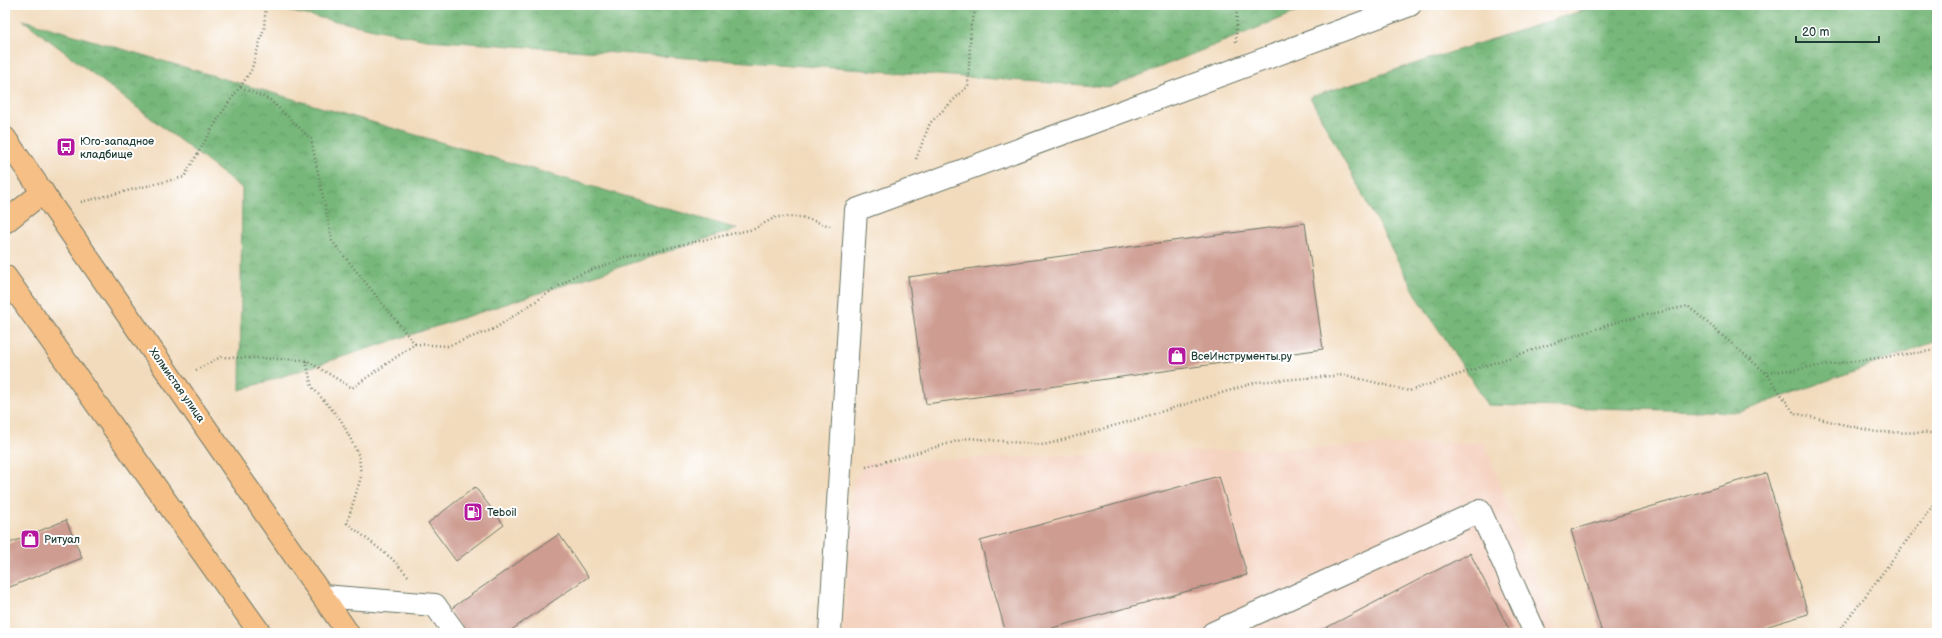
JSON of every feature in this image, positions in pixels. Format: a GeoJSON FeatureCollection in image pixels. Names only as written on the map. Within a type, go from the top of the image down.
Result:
{"type":"FeatureCollection","features":[{"type":"Feature","properties":{"kind":"highway","name":"Холмистая улица"},"geometry":{"type":"LineString","coordinates":[[5,138],[348,633]]}},
{"type":"Feature","properties":{"kind":"highway"},"geometry":{"type":"LineString","coordinates":[[5,222],[49,200]]}},
{"type":"Feature","properties":{"kind":"highway"},"geometry":{"type":"LineString","coordinates":[[5,276],[260,633]]}},
{"type":"Feature","properties":{"kind":"lane"},"geometry":{"type":"LineString","coordinates":[[830,633],[856,210],[1410,5]]}},
{"type":"Feature","properties":{"kind":"lane"},"geometry":{"type":"LineString","coordinates":[[1213,633],[1480,511],[1535,633]]}},
{"type":"Feature","properties":{"kind":"lane"},"geometry":{"type":"LineString","coordinates":[[323,596],[435,605],[455,633]]}},
{"type":"Feature","properties":{"kind":"path"},"geometry":{"type":"LineString","coordinates":[[49,200],[184,177],[220,114],[251,71],[264,28],[266,5]]}},
{"type":"Feature","properties":{"kind":"path"},"geometry":{"type":"LineString","coordinates":[[916,160],[930,123],[968,86],[971,25],[977,5]]}},
{"type":"Feature","properties":{"kind":"path"},"geometry":{"type":"LineString","coordinates":[[1235,70],[1237,5]]}},
{"type":"Feature","properties":{"kind":"path"},"geometry":{"type":"LineString","coordinates":[[240,87],[270,100],[310,139],[332,240],[415,344]]}},
{"type":"Feature","properties":{"kind":"path"},"geometry":{"type":"LineString","coordinates":[[174,381],[221,357],[306,360],[352,388],[415,344],[447,346],[494,329],[574,276],[635,255],[754,228],[776,217],[801,217],[829,227],[856,210]]}},
{"type":"Feature","properties":{"kind":"path"},"geometry":{"type":"LineString","coordinates":[[840,474],[968,438],[1044,444],[1131,421],[1257,382],[1345,375],[1409,391],[1624,320],[1688,306],[1767,374],[1794,413],[1876,432],[1937,433]]}},
{"type":"Feature","properties":{"kind":"path"},"geometry":{"type":"LineString","coordinates":[[1767,374],[1937,350]]}},
{"type":"Feature","properties":{"kind":"path"},"geometry":{"type":"LineString","coordinates":[[306,360],[312,387],[341,420],[359,456],[361,476],[347,523],[391,558],[435,605]]}},
{"type":"Feature","properties":{"kind":"path"},"geometry":{"type":"LineString","coordinates":[[1830,633],[1843,626],[1937,500]]}},
{"type":"Feature","properties":{"kind":"shaded area"},"geometry":{"type":"Polygon","coordinates":[[[1484,442],[1557,633],[843,633],[853,480],[866,462],[1484,442]]]}},
{"type":"Feature","properties":{"kind":"green space"},"geometry":{"type":"Polygon","coordinates":[[[259,5],[1314,5],[1111,87],[427,40],[259,5]]]}},
{"type":"Feature","properties":{"kind":"green space"},"geometry":{"type":"Polygon","coordinates":[[[1600,5],[1937,5],[1937,341],[1740,412],[1488,405],[1418,298],[1310,97],[1600,5]]]}},
{"type":"Feature","properties":{"kind":"green space"},"geometry":{"type":"Polygon","coordinates":[[[23,20],[737,229],[240,390],[242,188],[23,20]]]}},
{"type":"Feature","properties":{"kind":"building"},"geometry":{"type":"Polygon","coordinates":[[[1305,223],[1323,349],[926,404],[908,277],[1305,223]]]}},
{"type":"Feature","properties":{"kind":"building"},"geometry":{"type":"Polygon","coordinates":[[[1766,473],[1808,614],[1745,633],[1602,633],[1571,530],[1766,473]]]}},
{"type":"Feature","properties":{"kind":"building"},"geometry":{"type":"Polygon","coordinates":[[[1219,476],[1247,575],[1034,633],[1006,633],[980,541],[1219,476]]]}},
{"type":"Feature","properties":{"kind":"building"},"geometry":{"type":"Polygon","coordinates":[[[475,487],[504,525],[456,561],[428,523],[475,487]]]}},
{"type":"Feature","properties":{"kind":"building"},"geometry":{"type":"Polygon","coordinates":[[[66,520],[82,558],[5,589],[5,545],[66,520]]]}},
{"type":"Feature","properties":{"kind":"building"},"geometry":{"type":"Polygon","coordinates":[[[559,534],[588,577],[507,633],[465,633],[449,610],[559,534]]]}},
{"type":"Feature","properties":{"kind":"building"},"geometry":{"type":"Polygon","coordinates":[[[1470,553],[1511,633],[1316,633],[1470,553]]]}},
{"type":"Feature","properties":{"kind":"place","name":"Юго-западное кладбище"},"geometry":{"type":"Point","coordinates":[66,147]}},
{"type":"Feature","properties":{"kind":"place","name":"ВсеИнструменты.ру"},"geometry":{"type":"Point","coordinates":[1177,356]}},
{"type":"Feature","properties":{"kind":"place","name":"Teboil"},"geometry":{"type":"Point","coordinates":[473,512]}},
{"type":"Feature","properties":{"kind":"place","name":"Ритуал"},"geometry":{"type":"Point","coordinates":[30,539]}}]}
